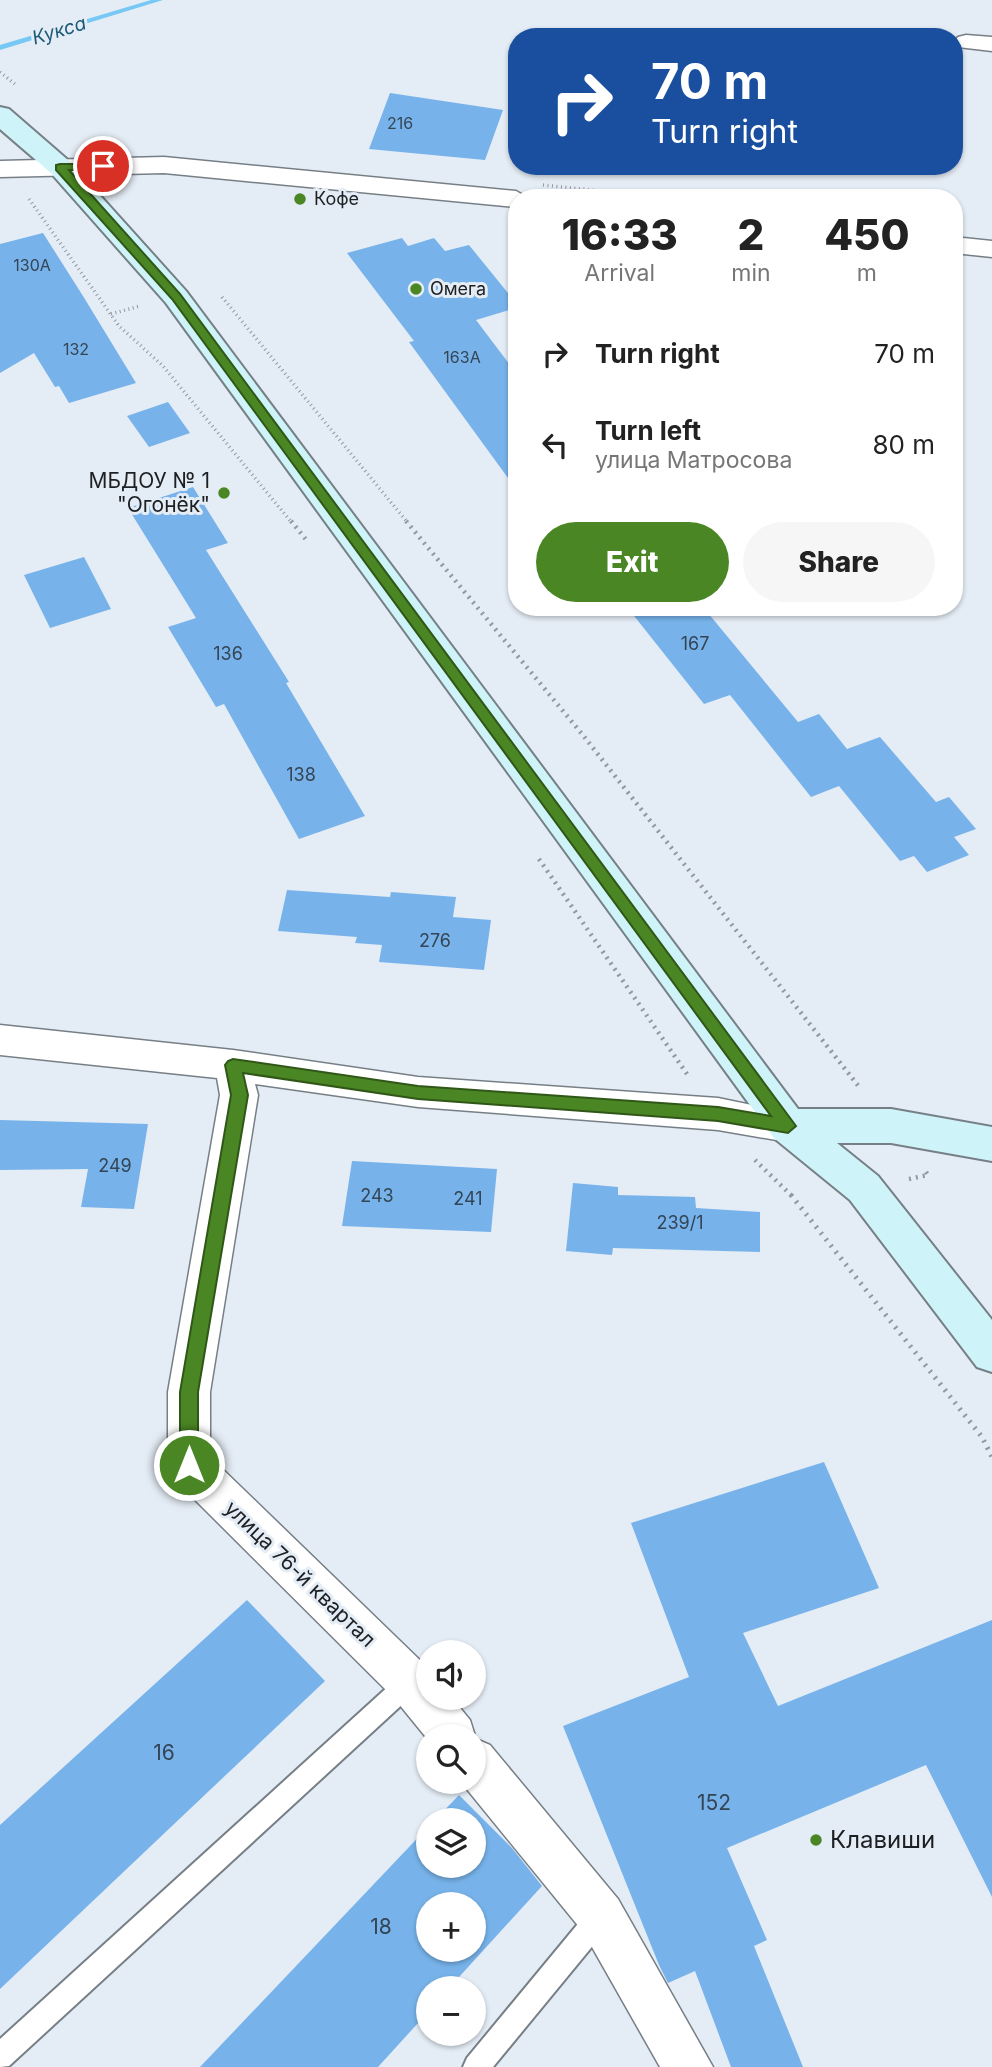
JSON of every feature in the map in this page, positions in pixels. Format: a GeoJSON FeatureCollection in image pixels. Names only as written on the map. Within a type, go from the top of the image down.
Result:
{"type":"FeatureCollection","features":[{"type":"Feature","properties":{"kind":"street"},"geometry":{"type":"LineString","coordinates":[[966,42],[992,44]]}},
{"type":"Feature","properties":{"kind":"street"},"geometry":{"type":"LineString","coordinates":[[11,103],[60,167],[176,297],[788,1126],[864,1188],[992,1353]]}},
{"type":"Feature","properties":{"kind":"street"},"geometry":{"type":"LineString","coordinates":[[5,168],[164,165],[508,198]]}},
{"type":"Feature","properties":{"kind":"street"},"geometry":{"type":"LineString","coordinates":[[963,246],[992,249]]}},
{"type":"Feature","properties":{"kind":"street"},"geometry":{"type":"LineString","coordinates":[[0,1040],[233,1065],[418,1093],[718,1114],[788,1126],[891,1126],[992,1144]]}},
{"type":"Feature","properties":{"kind":"street","name":"улица 76-й квартал"},"geometry":{"type":"LineString","coordinates":[[233,1065],[239,1095],[189,1392],[189,1465],[410,1682],[444,1724]]}},
{"type":"Feature","properties":{"kind":"street"},"geometry":{"type":"LineString","coordinates":[[486,1776],[601,1916],[688,2067]]}},
{"type":"Feature","properties":{"kind":"lane"},"geometry":{"type":"LineString","coordinates":[[0,2057],[410,1682]]}},
{"type":"Feature","properties":{"kind":"lane"},"geometry":{"type":"LineString","coordinates":[[476,2067],[601,1916]]}},
{"type":"Feature","properties":{"kind":"path"},"geometry":{"type":"LineString","coordinates":[[0,72],[11,103]]}},
{"type":"Feature","properties":{"kind":"path"},"geometry":{"type":"LineString","coordinates":[[5,168],[119,326],[163,366],[312,547]]}},
{"type":"Feature","properties":{"kind":"path"},"geometry":{"type":"LineString","coordinates":[[217,293],[582,734],[928,1175],[864,1188]]}},
{"type":"Feature","properties":{"kind":"path"},"geometry":{"type":"LineString","coordinates":[[536,855],[664,1045],[739,1144],[799,1203],[982,1437],[992,1457]]}},
{"type":"Feature","properties":{"kind":"building"},"geometry":{"type":"Polygon","coordinates":[[[390,93],[503,110],[485,160],[369,149],[390,93]]]}},
{"type":"Feature","properties":{"kind":"building"},"geometry":{"type":"Polygon","coordinates":[[[43,233],[136,383],[69,403],[59,386],[55,387],[34,353],[0,373],[0,244],[43,233]]]}},
{"type":"Feature","properties":{"kind":"building"},"geometry":{"type":"Polygon","coordinates":[[[402,238],[408,246],[434,238],[445,251],[469,245],[508,293],[508,310],[476,320],[508,362],[508,478],[409,342],[414,341],[347,253],[402,238]]]}},
{"type":"Feature","properties":{"kind":"building"},"geometry":{"type":"Polygon","coordinates":[[[168,402],[190,433],[149,447],[127,416],[168,402]]]}},
{"type":"Feature","properties":{"kind":"building"},"geometry":{"type":"Polygon","coordinates":[[[193,487],[228,543],[206,550],[289,682],[286,683],[365,816],[299,839],[224,704],[216,707],[168,627],[196,618],[128,508],[193,487]]]}},
{"type":"Feature","properties":{"kind":"building"},"geometry":{"type":"Polygon","coordinates":[[[84,557],[111,609],[50,628],[24,575],[84,557]]]}},
{"type":"Feature","properties":{"kind":"building"},"geometry":{"type":"Polygon","coordinates":[[[634,616],[710,616],[798,722],[819,714],[847,749],[880,737],[936,802],[949,797],[976,829],[954,837],[969,855],[927,872],[914,856],[900,861],[839,786],[811,797],[730,695],[704,704],[634,616]]]}},
{"type":"Feature","properties":{"kind":"building"},"geometry":{"type":"Polygon","coordinates":[[[287,890],[390,897],[391,892],[456,897],[453,917],[491,920],[484,970],[379,962],[382,945],[355,943],[357,937],[278,931],[287,890]]]}},
{"type":"Feature","properties":{"kind":"building"},"geometry":{"type":"Polygon","coordinates":[[[0,1120],[148,1124],[134,1209],[81,1207],[88,1169],[0,1170],[0,1120]]]}},
{"type":"Feature","properties":{"kind":"building"},"geometry":{"type":"Polygon","coordinates":[[[352,1161],[497,1169],[491,1232],[342,1226],[352,1161]]]}},
{"type":"Feature","properties":{"kind":"building"},"geometry":{"type":"Polygon","coordinates":[[[573,1183],[618,1187],[618,1195],[695,1197],[696,1208],[760,1212],[760,1252],[613,1248],[612,1255],[566,1251],[573,1183]]]}},
{"type":"Feature","properties":{"kind":"building"},"geometry":{"type":"Polygon","coordinates":[[[824,1462],[879,1588],[743,1633],[778,1706],[992,1620],[992,1897],[926,1765],[727,1848],[767,1940],[754,1946],[803,2067],[731,2067],[695,1971],[668,1983],[659,1965],[563,1726],[689,1677],[631,1523],[824,1462]]]}},
{"type":"Feature","properties":{"kind":"building"},"geometry":{"type":"Polygon","coordinates":[[[247,1600],[325,1681],[0,1989],[0,1825],[247,1600]]]}},
{"type":"Feature","properties":{"kind":"building"},"geometry":{"type":"Polygon","coordinates":[[[459,1795],[472,1808],[447,1808],[459,1795]]]}},
{"type":"Feature","properties":{"kind":"building"},"geometry":{"type":"Polygon","coordinates":[[[486,1822],[512,1848],[542,1886],[486,1947],[486,1892],[416,1892],[416,1962],[473,1962],[460,1976],[416,1976],[416,2025],[378,2067],[200,2067],[416,1840],[416,1878],[486,1878],[486,1822]]]}},
{"type":"Feature","properties":{"kind":"waterway","name":"Кукса"},"geometry":{"type":"LineString","coordinates":[[0,48],[159,0]]}},
{"type":"Feature","properties":{"kind":"place","name":"Кофе"},"geometry":{"type":"Point","coordinates":[300,199]}},
{"type":"Feature","properties":{"kind":"place","name":"Омега"},"geometry":{"type":"Point","coordinates":[416,289]}},
{"type":"Feature","properties":{"kind":"place","name":"МБДОУ № 1 \"Огонёк\""},"geometry":{"type":"Point","coordinates":[224,493]}},
{"type":"Feature","properties":{"kind":"place","name":"Клавиши"},"geometry":{"type":"Point","coordinates":[816,1840]}},
{"type":"Feature","properties":{"kind":"route"},"geometry":{"type":"LineString","coordinates":[[103,166],[60,167],[176,297],[788,1126],[718,1114],[418,1093],[233,1065],[239,1095],[189,1392],[189,1465]]}}]}
